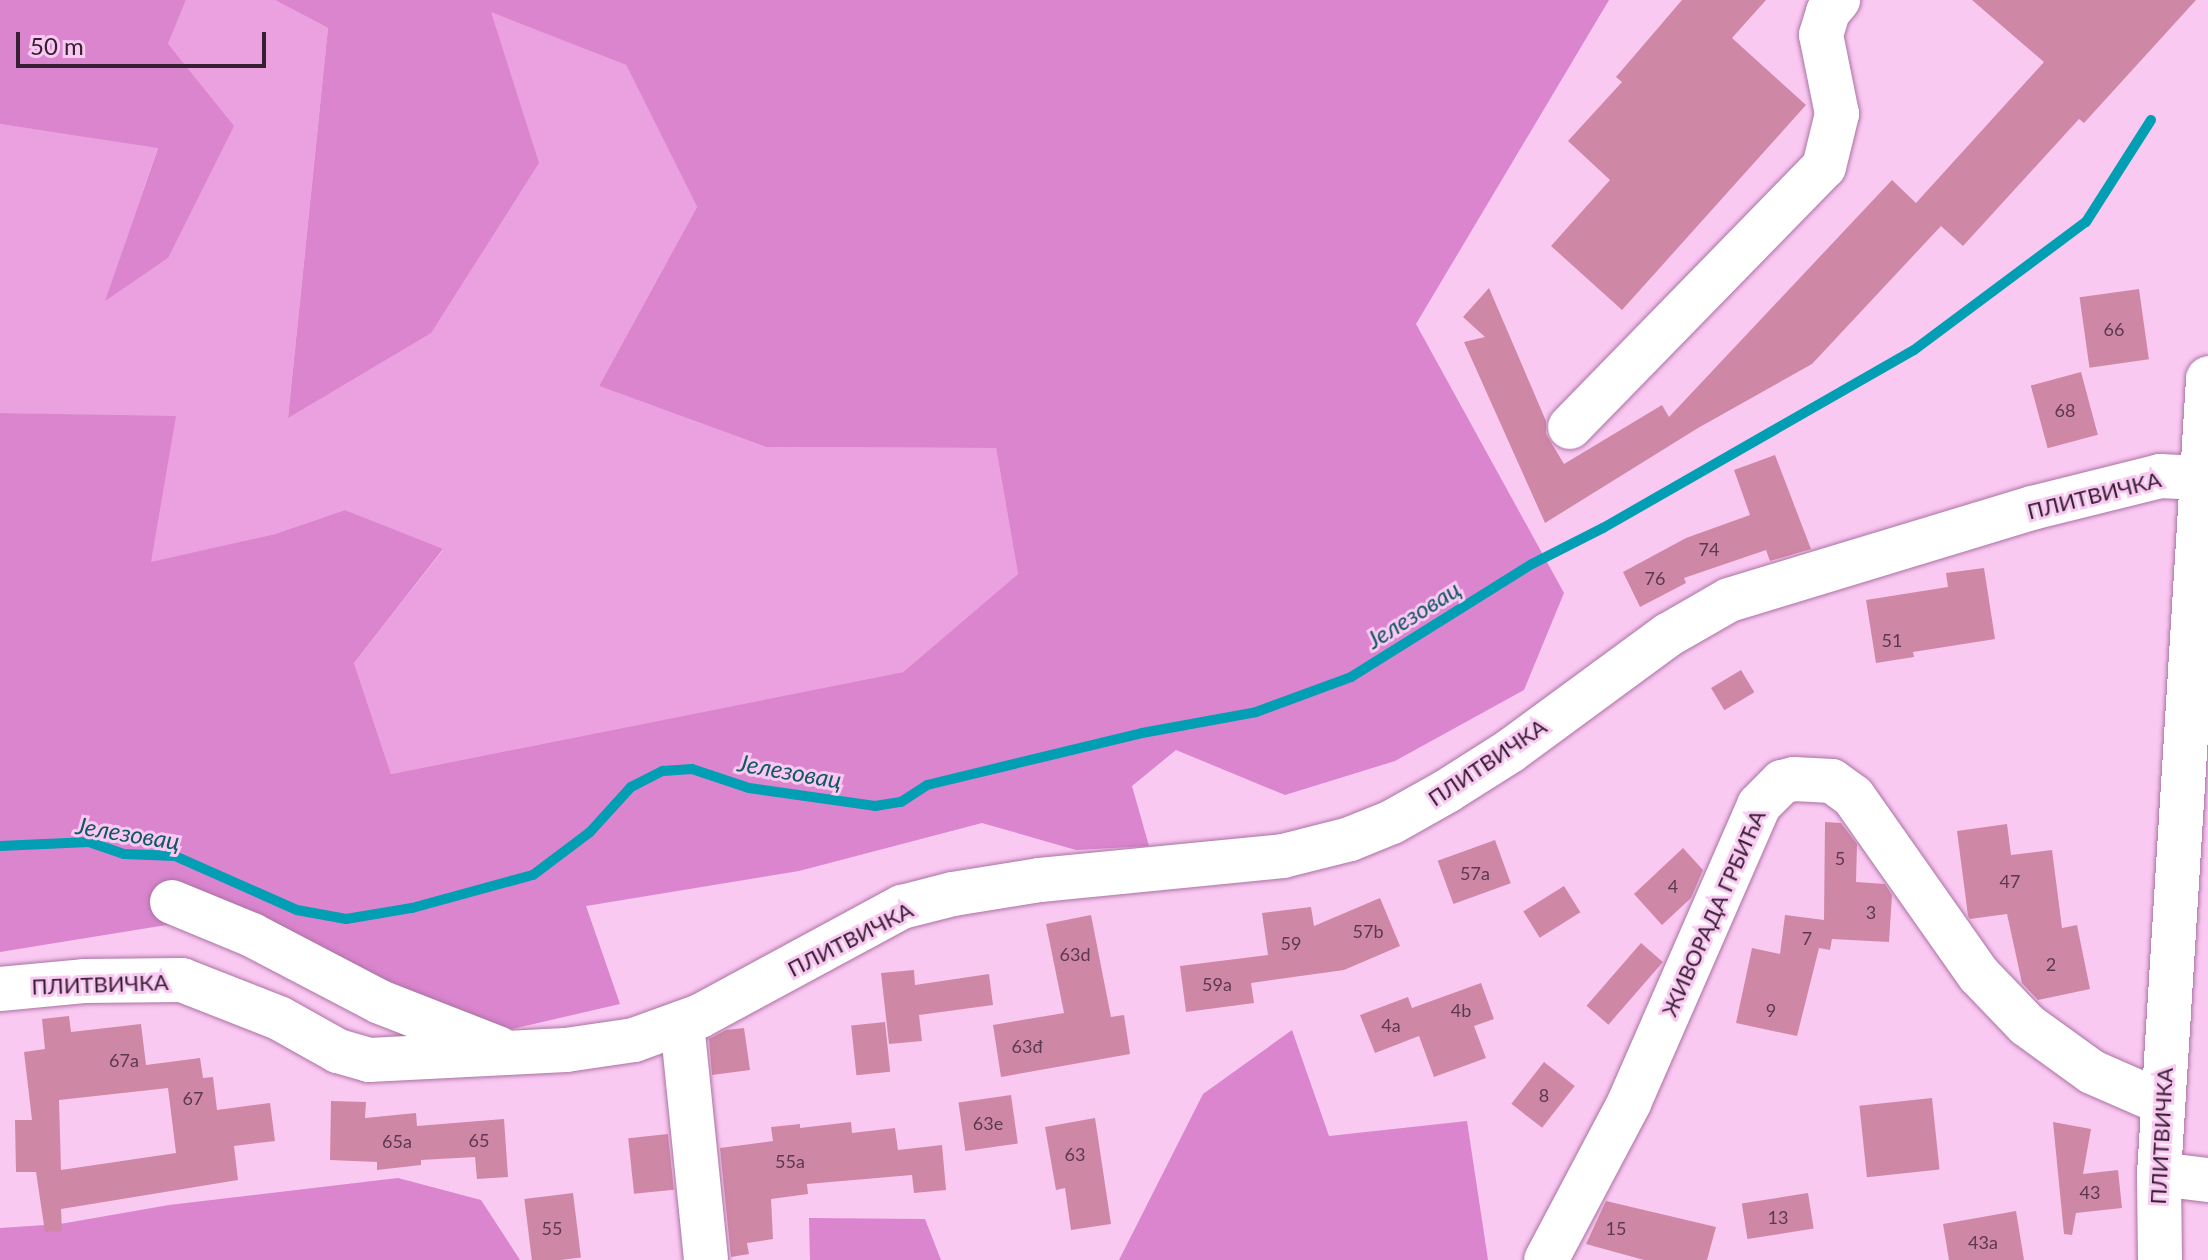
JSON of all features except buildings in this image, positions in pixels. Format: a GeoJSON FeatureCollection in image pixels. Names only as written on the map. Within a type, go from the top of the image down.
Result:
{"type":"FeatureCollection","features":[{"type":"Feature","properties":{"kind":"street"},"geometry":{"type":"LineString","coordinates":[[1570,427],[1824,167],[1837,114],[1821,35],[1828,12],[1838,0]]}},
{"type":"Feature","properties":{"kind":"street"},"geometry":{"type":"LineString","coordinates":[[2200,478],[2208,379]]}},
{"type":"Feature","properties":{"kind":"street","name":"ПЛИТВИЧКА"},"geometry":{"type":"LineString","coordinates":[[0,989],[84,981],[182,980],[279,1018],[338,1051],[369,1060],[600,1047],[682,1023],[752,990],[902,907],[953,894],[1040,880],[1283,856],[1350,839],[1392,822],[1460,783],[1510,751],[1655,643],[1729,600],[2032,508],[2160,476],[2200,478],[2159,1174],[2160,1260]]}},
{"type":"Feature","properties":{"kind":"street","name":"ЖИВОРАДА ГРБИЋА"},"geometry":{"type":"LineString","coordinates":[[1546,1260],[1629,1103],[1759,805],[1782,782],[1794,779],[1832,781],[1853,796],[1979,975],[2027,1025],[2092,1072],[2163,1103]]}},
{"type":"Feature","properties":{"kind":"street"},"geometry":{"type":"LineString","coordinates":[[172,902],[266,941],[380,1002],[512,1054]]}},
{"type":"Feature","properties":{"kind":"street"},"geometry":{"type":"LineString","coordinates":[[682,1023],[706,1260]]}},
{"type":"Feature","properties":{"kind":"street"},"geometry":{"type":"LineString","coordinates":[[2159,1174],[2208,1180]]}},
{"type":"Feature","properties":{"kind":"shaded area"},"geometry":{"type":"Polygon","coordinates":[[[0,0],[186,0],[168,44],[234,126],[168,258],[105,301],[158,148],[0,124],[0,0]]]}},
{"type":"Feature","properties":{"kind":"shaded area"},"geometry":{"type":"Polygon","coordinates":[[[186,0],[275,0],[328,28],[288,417],[490,11],[626,65],[697,207],[599,386],[766,447],[996,448],[1018,574],[903,672],[391,774],[354,663],[443,550],[345,510],[275,534],[150,563],[175,417],[0,413],[0,124],[158,147],[106,299],[168,258],[168,44],[186,0]]]}},
{"type":"Feature","properties":{"kind":"shaded area"},"geometry":{"type":"Polygon","coordinates":[[[275,0],[1609,0],[1416,324],[1564,593],[1524,690],[1395,761],[1285,795],[1176,750],[1132,786],[1149,846],[1076,850],[982,823],[799,871],[586,906],[620,1004],[512,1029],[378,1016],[191,921],[0,952],[0,413],[176,416],[151,562],[275,534],[345,510],[443,549],[354,663],[391,774],[903,672],[1018,574],[996,448],[766,447],[599,386],[697,207],[626,65],[491,12],[539,163],[431,333],[288,418],[328,28],[275,0]]]}},
{"type":"Feature","properties":{"kind":"shaded area"},"geometry":{"type":"Polygon","coordinates":[[[1292,1030],[1329,1136],[1467,1121],[1488,1260],[1119,1260],[1203,1094],[1292,1030]]]}},
{"type":"Feature","properties":{"kind":"shaded area"},"geometry":{"type":"Polygon","coordinates":[[[398,1178],[481,1200],[520,1260],[0,1260],[0,1228],[60,1224],[169,1205],[398,1178]]]}},
{"type":"Feature","properties":{"kind":"shaded area"},"geometry":{"type":"Polygon","coordinates":[[[809,1218],[925,1219],[941,1260],[810,1260],[809,1218]]]}},
{"type":"Feature","properties":{"kind":"waterway","name":"Јелезовац"},"geometry":{"type":"LineString","coordinates":[[0,846],[89,842],[124,854],[175,856],[297,910],[346,919],[412,908],[533,875],[590,832],[631,787],[663,771],[692,769],[749,788],[875,806],[901,802],[927,785],[1142,733],[1256,712],[1351,677],[1532,564],[1603,528],[1914,350],[2086,222],[2151,120]]}}]}
